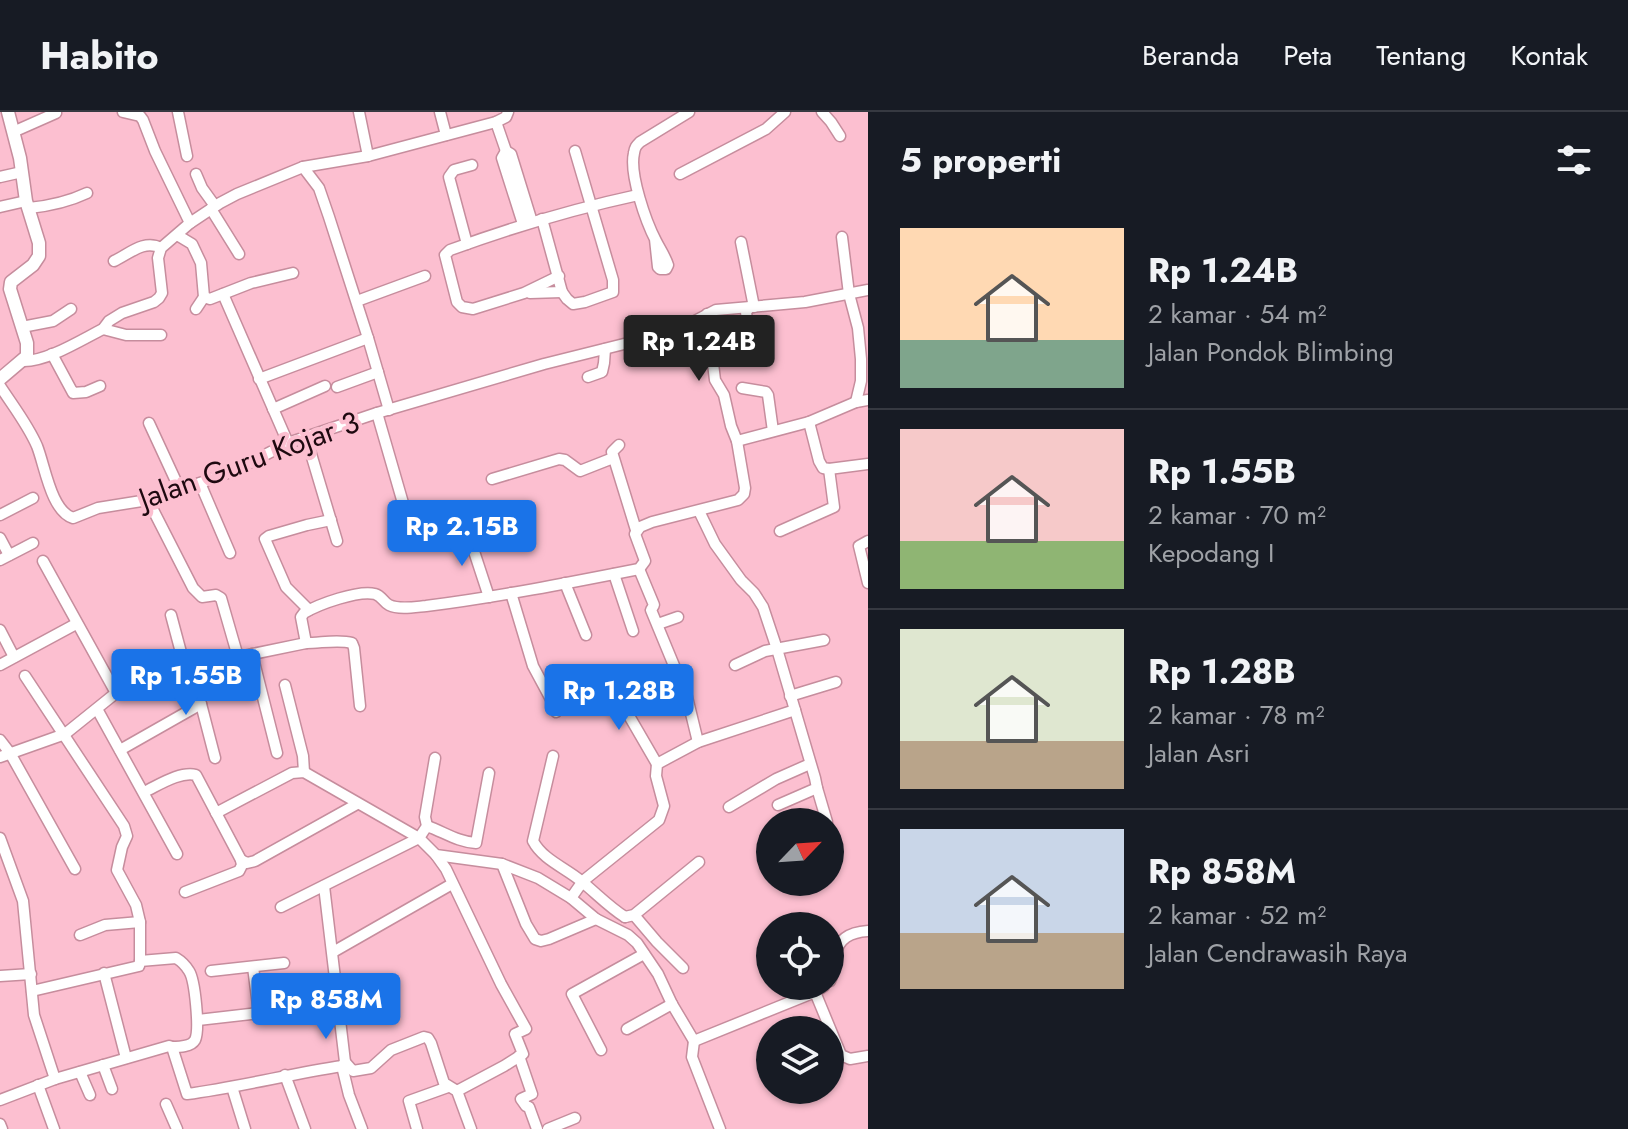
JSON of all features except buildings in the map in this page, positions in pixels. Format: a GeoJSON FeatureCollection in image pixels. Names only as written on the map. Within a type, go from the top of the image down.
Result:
{"type":"FeatureCollection","features":[{"type":"Feature","properties":{"kind":"street"},"geometry":{"type":"LineString","coordinates":[[0,379],[24,361],[29,352],[6,282],[33,265],[39,256],[39,243],[8,112]]}},
{"type":"Feature","properties":{"kind":"street"},"geometry":{"type":"LineString","coordinates":[[123,112],[142,118],[190,223]]}},
{"type":"Feature","properties":{"kind":"street"},"geometry":{"type":"LineString","coordinates":[[178,112],[187,156]]}},
{"type":"Feature","properties":{"kind":"street"},"geometry":{"type":"LineString","coordinates":[[359,112],[368,156]]}},
{"type":"Feature","properties":{"kind":"street"},"geometry":{"type":"LineString","coordinates":[[440,112],[446,135]]}},
{"type":"Feature","properties":{"kind":"street"},"geometry":{"type":"LineString","coordinates":[[24,361],[52,354],[103,329],[122,313],[154,302],[162,293],[158,258],[161,248],[190,223],[237,194],[303,167],[368,156],[496,122],[506,117],[508,112]]}},
{"type":"Feature","properties":{"kind":"street"},"geometry":{"type":"LineString","coordinates":[[655,239],[638,195],[633,155],[635,147],[689,112]]}},
{"type":"Feature","properties":{"kind":"street"},"geometry":{"type":"LineString","coordinates":[[680,174],[766,129],[785,112]]}},
{"type":"Feature","properties":{"kind":"street"},"geometry":{"type":"LineString","coordinates":[[822,112],[840,136]]}},
{"type":"Feature","properties":{"kind":"street"},"geometry":{"type":"LineString","coordinates":[[13,132],[56,113]]}},
{"type":"Feature","properties":{"kind":"street"},"geometry":{"type":"LineString","coordinates":[[496,122],[506,151],[511,154],[532,222],[559,276],[562,292],[573,304],[614,290],[575,151]]}},
{"type":"Feature","properties":{"kind":"street"},"geometry":{"type":"LineString","coordinates":[[467,244],[449,177],[454,170],[472,165]]}},
{"type":"Feature","properties":{"kind":"street"},"geometry":{"type":"LineString","coordinates":[[303,167],[319,188],[389,410]]}},
{"type":"Feature","properties":{"kind":"street"},"geometry":{"type":"LineString","coordinates":[[0,177],[22,172]]}},
{"type":"Feature","properties":{"kind":"street"},"geometry":{"type":"LineString","coordinates":[[196,174],[239,254]]}},
{"type":"Feature","properties":{"kind":"street"},"geometry":{"type":"LineString","coordinates":[[0,207],[28,204],[47,206],[87,193]]}},
{"type":"Feature","properties":{"kind":"street"},"geometry":{"type":"LineString","coordinates":[[559,276],[524,293],[473,309],[462,307],[453,291],[445,255],[450,250],[532,222],[638,195]]}},
{"type":"Feature","properties":{"kind":"street"},"geometry":{"type":"LineString","coordinates":[[177,235],[192,244],[201,263],[204,297],[196,309]]}},
{"type":"Feature","properties":{"kind":"street"},"geometry":{"type":"LineString","coordinates":[[737,441],[809,422],[862,401],[861,381],[865,364],[849,294],[842,237]]}},
{"type":"Feature","properties":{"kind":"street"},"geometry":{"type":"LineString","coordinates":[[741,242],[752,307],[746,312],[749,337]]}},
{"type":"Feature","properties":{"kind":"street"},"geometry":{"type":"LineString","coordinates":[[114,261],[144,246],[161,248]]}},
{"type":"Feature","properties":{"kind":"street"},"geometry":{"type":"LineString","coordinates":[[204,297],[210,299],[251,283],[293,273]]}},
{"type":"Feature","properties":{"kind":"street"},"geometry":{"type":"LineString","coordinates":[[357,301],[425,276]]}},
{"type":"Feature","properties":{"kind":"street","name":"Jalan Guru Kojar 3"},"geometry":{"type":"LineString","coordinates":[[0,386],[38,448],[57,503],[69,518],[73,518],[98,508],[148,500],[180,490],[236,470],[288,443],[377,413],[544,364],[652,337],[716,310],[805,302],[868,290]]}},
{"type":"Feature","properties":{"kind":"street"},"geometry":{"type":"LineString","coordinates":[[524,293],[562,292]]}},
{"type":"Feature","properties":{"kind":"street"},"geometry":{"type":"LineString","coordinates":[[223,294],[288,443]]}},
{"type":"Feature","properties":{"kind":"street"},"geometry":{"type":"LineString","coordinates":[[22,327],[53,321],[71,309]]}},
{"type":"Feature","properties":{"kind":"street"},"geometry":{"type":"LineString","coordinates":[[636,530],[652,522],[738,500],[745,488],[737,441],[724,395],[715,380],[707,314]]}},
{"type":"Feature","properties":{"kind":"street"},"geometry":{"type":"LineString","coordinates":[[103,329],[126,335],[161,335]]}},
{"type":"Feature","properties":{"kind":"street"},"geometry":{"type":"LineString","coordinates":[[259,379],[368,338]]}},
{"type":"Feature","properties":{"kind":"street"},"geometry":{"type":"LineString","coordinates":[[588,377],[602,372],[605,349]]}},
{"type":"Feature","properties":{"kind":"street"},"geometry":{"type":"LineString","coordinates":[[52,354],[73,393],[100,386]]}},
{"type":"Feature","properties":{"kind":"street"},"geometry":{"type":"LineString","coordinates":[[273,409],[331,386],[378,372]]}},
{"type":"Feature","properties":{"kind":"street"},"geometry":{"type":"LineString","coordinates":[[742,388],[766,392],[773,431]]}},
{"type":"Feature","properties":{"kind":"street"},"geometry":{"type":"LineString","coordinates":[[377,413],[405,510]]}},
{"type":"Feature","properties":{"kind":"street"},"geometry":{"type":"LineString","coordinates":[[809,422],[823,468],[868,464]]}},
{"type":"Feature","properties":{"kind":"street"},"geometry":{"type":"LineString","coordinates":[[149,423],[180,490]]}},
{"type":"Feature","properties":{"kind":"street"},"geometry":{"type":"LineString","coordinates":[[306,437],[337,541]]}},
{"type":"Feature","properties":{"kind":"street"},"geometry":{"type":"LineString","coordinates":[[306,643],[301,617],[309,610],[357,594],[380,595],[387,604],[398,607],[425,606],[639,569],[645,561],[612,452],[619,445]]}},
{"type":"Feature","properties":{"kind":"street"},"geometry":{"type":"LineString","coordinates":[[492,479],[559,459],[580,471],[613,458]]}},
{"type":"Feature","properties":{"kind":"street"},"geometry":{"type":"LineString","coordinates":[[780,531],[834,507],[829,469]]}},
{"type":"Feature","properties":{"kind":"street"},"geometry":{"type":"LineString","coordinates":[[200,483],[230,553]]}},
{"type":"Feature","properties":{"kind":"street"},"geometry":{"type":"LineString","coordinates":[[0,515],[33,498]]}},
{"type":"Feature","properties":{"kind":"street"},"geometry":{"type":"LineString","coordinates":[[148,500],[193,588],[202,597],[216,595],[221,598],[238,657]]}},
{"type":"Feature","properties":{"kind":"street"},"geometry":{"type":"LineString","coordinates":[[699,511],[715,544],[763,607],[823,808]]}},
{"type":"Feature","properties":{"kind":"street"},"geometry":{"type":"LineString","coordinates":[[309,610],[286,587],[265,539],[331,520]]}},
{"type":"Feature","properties":{"kind":"street"},"geometry":{"type":"LineString","coordinates":[[467,530],[489,597]]}},
{"type":"Feature","properties":{"kind":"street"},"geometry":{"type":"LineString","coordinates":[[0,538],[5,557],[33,543]]}},
{"type":"Feature","properties":{"kind":"street"},"geometry":{"type":"LineString","coordinates":[[868,541],[859,546],[868,583]]}},
{"type":"Feature","properties":{"kind":"street"},"geometry":{"type":"LineString","coordinates":[[43,561],[116,693]]}},
{"type":"Feature","properties":{"kind":"street"},"geometry":{"type":"LineString","coordinates":[[639,569],[654,605],[651,610],[687,697],[698,742]]}},
{"type":"Feature","properties":{"kind":"street"},"geometry":{"type":"LineString","coordinates":[[614,574],[633,631]]}},
{"type":"Feature","properties":{"kind":"street"},"geometry":{"type":"LineString","coordinates":[[565,583],[586,635]]}},
{"type":"Feature","properties":{"kind":"street"},"geometry":{"type":"LineString","coordinates":[[511,593],[533,666],[556,712]]}},
{"type":"Feature","properties":{"kind":"street"},"geometry":{"type":"LineString","coordinates":[[171,615],[185,668],[201,704],[215,758]]}},
{"type":"Feature","properties":{"kind":"street"},"geometry":{"type":"LineString","coordinates":[[658,624],[678,617]]}},
{"type":"Feature","properties":{"kind":"street"},"geometry":{"type":"LineString","coordinates":[[0,665],[76,624]]}},
{"type":"Feature","properties":{"kind":"street"},"geometry":{"type":"LineString","coordinates":[[0,630],[14,657]]}},
{"type":"Feature","properties":{"kind":"street"},"geometry":{"type":"LineString","coordinates":[[735,665],[765,651],[824,640]]}},
{"type":"Feature","properties":{"kind":"street"},"geometry":{"type":"LineString","coordinates":[[5,755],[65,734],[116,693],[153,677],[306,643],[352,643],[360,706]]}},
{"type":"Feature","properties":{"kind":"street"},"geometry":{"type":"LineString","coordinates":[[252,654],[277,753]]}},
{"type":"Feature","properties":{"kind":"street"},"geometry":{"type":"LineString","coordinates":[[571,898],[583,881],[659,820],[664,806],[656,776],[657,764],[628,714],[625,702],[637,688],[675,670]]}},
{"type":"Feature","properties":{"kind":"street"},"geometry":{"type":"LineString","coordinates":[[25,676],[124,826],[127,836],[117,870],[136,905],[140,922],[139,966],[32,991]]}},
{"type":"Feature","properties":{"kind":"street"},"geometry":{"type":"LineString","coordinates":[[790,696],[836,682]]}},
{"type":"Feature","properties":{"kind":"street"},"geometry":{"type":"LineString","coordinates":[[285,685],[303,756],[304,772]]}},
{"type":"Feature","properties":{"kind":"street"},"geometry":{"type":"LineString","coordinates":[[120,750],[201,704]]}},
{"type":"Feature","properties":{"kind":"street"},"geometry":{"type":"LineString","coordinates":[[97,709],[177,854]]}},
{"type":"Feature","properties":{"kind":"street"},"geometry":{"type":"LineString","coordinates":[[657,764],[698,742],[795,710]]}},
{"type":"Feature","properties":{"kind":"street"},"geometry":{"type":"LineString","coordinates":[[0,740],[5,755],[75,869]]}},
{"type":"Feature","properties":{"kind":"street"},"geometry":{"type":"LineString","coordinates":[[553,756],[533,841],[542,853],[583,881],[625,922],[657,942],[683,968]]}},
{"type":"Feature","properties":{"kind":"street"},"geometry":{"type":"LineString","coordinates":[[417,1129],[409,1101],[452,1089],[523,1054],[515,1034],[526,1029],[446,869],[423,832],[435,758]]}},
{"type":"Feature","properties":{"kind":"street"},"geometry":{"type":"LineString","coordinates":[[729,807],[776,779],[810,764]]}},
{"type":"Feature","properties":{"kind":"street"},"geometry":{"type":"LineString","coordinates":[[216,813],[292,773],[304,772],[357,804],[423,832]]}},
{"type":"Feature","properties":{"kind":"street"},"geometry":{"type":"LineString","coordinates":[[144,792],[191,773],[196,775],[241,860],[239,871],[185,892]]}},
{"type":"Feature","properties":{"kind":"street"},"geometry":{"type":"LineString","coordinates":[[281,907],[423,832],[440,831],[453,838],[476,843],[489,773]]}},
{"type":"Feature","properties":{"kind":"street"},"geometry":{"type":"LineString","coordinates":[[778,805],[817,788]]}},
{"type":"Feature","properties":{"kind":"street"},"geometry":{"type":"LineString","coordinates":[[241,860],[247,863],[255,861],[357,804]]}},
{"type":"Feature","properties":{"kind":"street"},"geometry":{"type":"LineString","coordinates":[[0,838],[23,901],[35,1022],[55,1079]]}},
{"type":"Feature","properties":{"kind":"street"},"geometry":{"type":"LineString","coordinates":[[436,855],[502,864],[538,878],[571,898],[596,919]]}},
{"type":"Feature","properties":{"kind":"street"},"geometry":{"type":"LineString","coordinates":[[502,864],[526,924],[535,939],[541,941],[596,919],[625,922],[699,862]]}},
{"type":"Feature","properties":{"kind":"street"},"geometry":{"type":"LineString","coordinates":[[333,952],[452,884]]}},
{"type":"Feature","properties":{"kind":"street"},"geometry":{"type":"LineString","coordinates":[[324,886],[344,1064],[349,1095],[362,1129]]}},
{"type":"Feature","properties":{"kind":"street"},"geometry":{"type":"LineString","coordinates":[[80,935],[105,925],[140,922]]}},
{"type":"Feature","properties":{"kind":"street"},"geometry":{"type":"LineString","coordinates":[[625,922],[658,974],[694,1041],[692,1057],[720,1129]]}},
{"type":"Feature","properties":{"kind":"street"},"geometry":{"type":"LineString","coordinates":[[844,938],[868,931]]}},
{"type":"Feature","properties":{"kind":"street"},"geometry":{"type":"LineString","coordinates":[[601,1050],[572,994],[644,954]]}},
{"type":"Feature","properties":{"kind":"street"},"geometry":{"type":"LineString","coordinates":[[0,1100],[55,1079],[166,1046],[193,1043],[198,1020],[191,975],[176,958],[140,961]]}},
{"type":"Feature","properties":{"kind":"street"},"geometry":{"type":"LineString","coordinates":[[211,971],[284,963]]}},
{"type":"Feature","properties":{"kind":"street"},"geometry":{"type":"LineString","coordinates":[[198,1020],[259,1013],[253,967]]}},
{"type":"Feature","properties":{"kind":"street"},"geometry":{"type":"LineString","coordinates":[[104,973],[126,1058]]}},
{"type":"Feature","properties":{"kind":"street"},"geometry":{"type":"LineString","coordinates":[[0,976],[31,974]]}},
{"type":"Feature","properties":{"kind":"street"},"geometry":{"type":"LineString","coordinates":[[694,1041],[793,1000]]}},
{"type":"Feature","properties":{"kind":"street"},"geometry":{"type":"LineString","coordinates":[[627,1029],[672,1004]]}},
{"type":"Feature","properties":{"kind":"street"},"geometry":{"type":"LineString","coordinates":[[172,1047],[187,1094],[344,1064],[353,1071],[371,1068],[391,1050],[428,1038],[444,1083],[452,1089],[471,1129]]}},
{"type":"Feature","properties":{"kind":"street"},"geometry":{"type":"LineString","coordinates":[[519,1056],[532,1094],[521,1099],[529,1107],[537,1129]]}},
{"type":"Feature","properties":{"kind":"street"},"geometry":{"type":"LineString","coordinates":[[844,1058],[868,1056]]}},
{"type":"Feature","properties":{"kind":"street"},"geometry":{"type":"LineString","coordinates":[[103,1065],[112,1089]]}},
{"type":"Feature","properties":{"kind":"street"},"geometry":{"type":"LineString","coordinates":[[80,1072],[90,1095]]}},
{"type":"Feature","properties":{"kind":"street"},"geometry":{"type":"LineString","coordinates":[[285,1075],[305,1129]]}},
{"type":"Feature","properties":{"kind":"street"},"geometry":{"type":"LineString","coordinates":[[38,1085],[54,1129]]}},
{"type":"Feature","properties":{"kind":"street"},"geometry":{"type":"LineString","coordinates":[[232,1087],[245,1129]]}},
{"type":"Feature","properties":{"kind":"street"},"geometry":{"type":"LineString","coordinates":[[166,1104],[177,1129]]}},
{"type":"Feature","properties":{"kind":"street"},"geometry":{"type":"LineString","coordinates":[[548,1129],[575,1118]]}}]}
